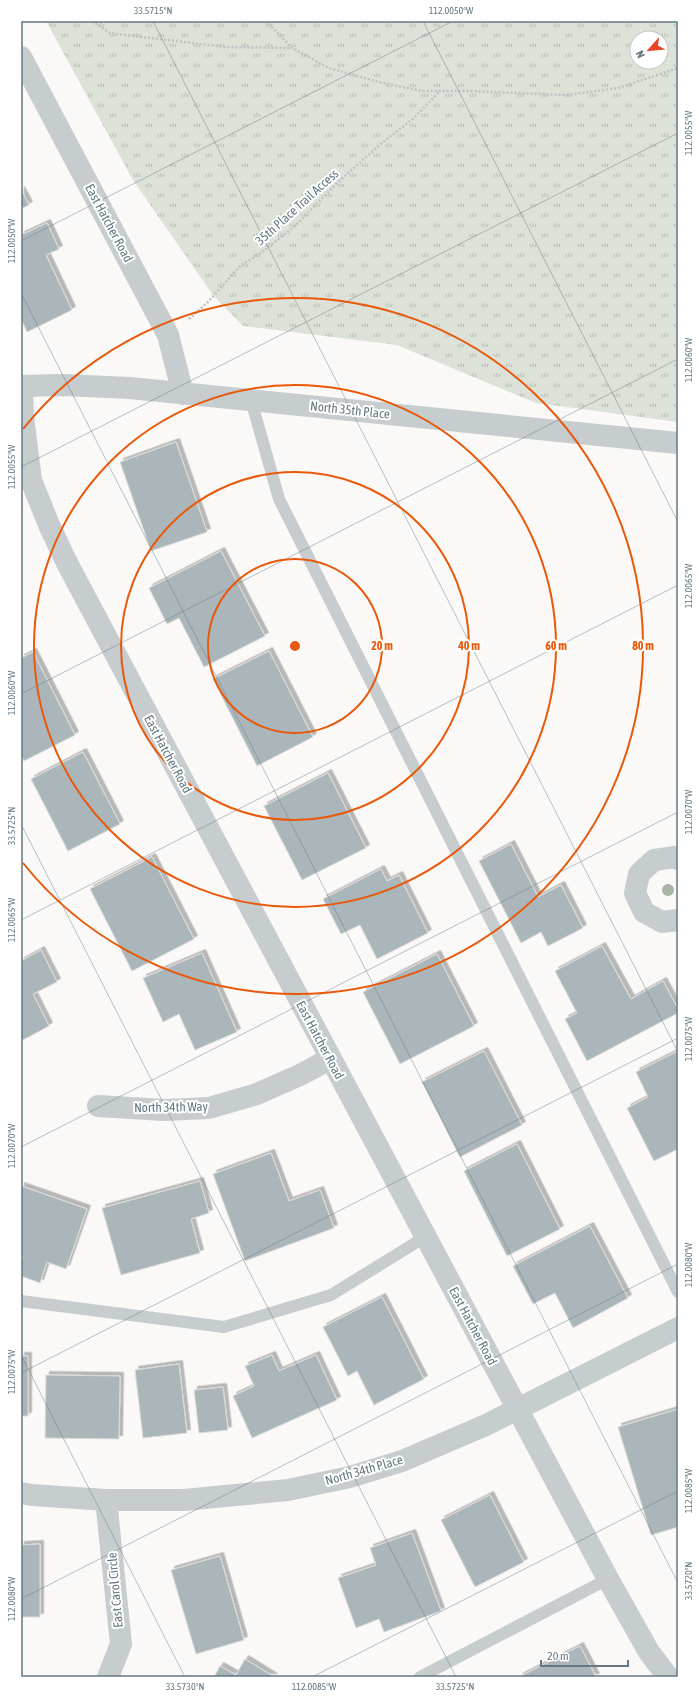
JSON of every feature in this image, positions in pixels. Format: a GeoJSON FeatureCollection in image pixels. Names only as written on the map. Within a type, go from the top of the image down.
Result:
{"type":"FeatureCollection","features":[{"type":"Feature","properties":{"kind":"street","name":"East Hatcher Road"},"geometry":{"type":"LineString","coordinates":[[21,57],[168,335],[183,394]]}},
{"type":"Feature","properties":{"kind":"street","name":"North 35th Place"},"geometry":{"type":"LineString","coordinates":[[22,386],[63,385],[130,388],[678,444]]}},
{"type":"Feature","properties":{"kind":"street","name":"East Hatcher Road"},"geometry":{"type":"LineString","coordinates":[[22,386],[23,417],[31,480],[49,525],[67,563],[608,1579],[649,1652],[668,1677]]}},
{"type":"Feature","properties":{"kind":"street"},"geometry":{"type":"LineString","coordinates":[[678,859],[675,857],[654,860],[639,874],[635,893],[644,912],[662,922],[678,920]]}},
{"type":"Feature","properties":{"kind":"street","name":"North 34th Way"},"geometry":{"type":"LineString","coordinates":[[98,1106],[164,1110],[209,1108],[257,1094],[300,1075],[330,1059]]}},
{"type":"Feature","properties":{"kind":"street","name":"North 34th Place"},"geometry":{"type":"LineString","coordinates":[[21,1493],[106,1500],[199,1499],[288,1490],[350,1476],[402,1460],[486,1425],[678,1328]]}},
{"type":"Feature","properties":{"kind":"street","name":"East Carol Circle"},"geometry":{"type":"LineString","coordinates":[[106,1500],[120,1644],[108,1677]]}},
{"type":"Feature","properties":{"kind":"lane"},"geometry":{"type":"LineString","coordinates":[[251,400],[279,500],[678,1292]]}},
{"type":"Feature","properties":{"kind":"lane"},"geometry":{"type":"LineString","coordinates":[[21,1301],[224,1327],[331,1295],[426,1237]]}},
{"type":"Feature","properties":{"kind":"lane"},"geometry":{"type":"LineString","coordinates":[[420,1677],[608,1579]]}},
{"type":"Feature","properties":{"kind":"path"},"geometry":{"type":"LineString","coordinates":[[92,21],[110,32],[133,36],[226,47],[292,48]]}},
{"type":"Feature","properties":{"kind":"path"},"geometry":{"type":"LineString","coordinates":[[266,21],[292,48],[329,68],[379,82],[422,91],[468,91],[567,95],[618,88],[678,68]]}},
{"type":"Feature","properties":{"kind":"path","name":"35th Place Trail Access"},"geometry":{"type":"LineString","coordinates":[[168,335],[181,327],[208,302],[241,265],[258,255],[294,227],[335,185],[414,118],[440,91]]}},
{"type":"Feature","properties":{"kind":"green space"},"geometry":{"type":"Polygon","coordinates":[[[46,21],[678,21],[678,422],[536,403],[397,345],[243,326],[213,295],[133,180],[46,21]]]}},
{"type":"Feature","properties":{"kind":"building"},"geometry":{"type":"Polygon","coordinates":[[[21,190],[29,205],[21,209],[21,190]]]}},
{"type":"Feature","properties":{"kind":"building"},"geometry":{"type":"Polygon","coordinates":[[[47,223],[59,249],[46,255],[72,310],[27,332],[21,318],[21,235],[47,223]]]}},
{"type":"Feature","properties":{"kind":"building"},"geometry":{"type":"Polygon","coordinates":[[[176,442],[207,532],[151,551],[120,462],[176,442]]]}},
{"type":"Feature","properties":{"kind":"building"},"geometry":{"type":"Polygon","coordinates":[[[221,551],[265,636],[204,667],[179,618],[167,624],[149,588],[221,551]]]}},
{"type":"Feature","properties":{"kind":"building"},"geometry":{"type":"Polygon","coordinates":[[[269,651],[313,737],[257,766],[213,679],[269,651]]]}},
{"type":"Feature","properties":{"kind":"building"},"geometry":{"type":"Polygon","coordinates":[[[33,652],[75,735],[24,761],[21,755],[21,658],[33,652]]]}},
{"type":"Feature","properties":{"kind":"building"},"geometry":{"type":"Polygon","coordinates":[[[83,752],[120,824],[68,851],[31,779],[83,752]]]}},
{"type":"Feature","properties":{"kind":"building"},"geometry":{"type":"Polygon","coordinates":[[[328,773],[366,848],[302,880],[264,806],[328,773]]]}},
{"type":"Feature","properties":{"kind":"building"},"geometry":{"type":"Polygon","coordinates":[[[511,844],[538,897],[561,885],[583,928],[548,946],[541,932],[521,943],[479,861],[511,844]]]}},
{"type":"Feature","properties":{"kind":"building"},"geometry":{"type":"Polygon","coordinates":[[[152,857],[194,939],[132,971],[90,889],[152,857]]]}},
{"type":"Feature","properties":{"kind":"building"},"geometry":{"type":"Polygon","coordinates":[[[381,869],[387,881],[399,875],[428,933],[377,959],[360,925],[341,934],[323,899],[381,869]]]}},
{"type":"Feature","properties":{"kind":"building"},"geometry":{"type":"Polygon","coordinates":[[[602,946],[631,999],[663,981],[678,1009],[678,1013],[587,1061],[565,1019],[577,1013],[555,971],[602,946]]]}},
{"type":"Feature","properties":{"kind":"building"},"geometry":{"type":"Polygon","coordinates":[[[41,950],[57,982],[33,994],[49,1026],[21,1041],[21,961],[41,950]]]}},
{"type":"Feature","properties":{"kind":"building"},"geometry":{"type":"Polygon","coordinates":[[[202,953],[237,1032],[195,1050],[179,1014],[163,1022],[143,978],[202,953]]]}},
{"type":"Feature","properties":{"kind":"building"},"geometry":{"type":"Polygon","coordinates":[[[437,954],[474,1026],[400,1064],[363,992],[437,954]]]}},
{"type":"Feature","properties":{"kind":"building"},"geometry":{"type":"Polygon","coordinates":[[[484,1051],[522,1125],[460,1157],[422,1082],[484,1051]]]}},
{"type":"Feature","properties":{"kind":"building"},"geometry":{"type":"Polygon","coordinates":[[[678,1051],[678,1149],[654,1161],[627,1108],[648,1097],[636,1072],[678,1051]]]}},
{"type":"Feature","properties":{"kind":"building"},"geometry":{"type":"Polygon","coordinates":[[[517,1144],[560,1229],[507,1256],[464,1171],[517,1144]]]}},
{"type":"Feature","properties":{"kind":"building"},"geometry":{"type":"Polygon","coordinates":[[[271,1153],[289,1201],[320,1190],[334,1228],[245,1261],[213,1174],[271,1153]]]}},
{"type":"Feature","properties":{"kind":"building"},"geometry":{"type":"Polygon","coordinates":[[[200,1181],[209,1213],[191,1219],[200,1253],[121,1275],[102,1208],[200,1181]]]}},
{"type":"Feature","properties":{"kind":"building"},"geometry":{"type":"Polygon","coordinates":[[[21,1186],[87,1209],[66,1269],[47,1262],[40,1283],[21,1276],[21,1262],[23,1257],[21,1256],[21,1186]]]}},
{"type":"Feature","properties":{"kind":"building"},"geometry":{"type":"Polygon","coordinates":[[[590,1226],[628,1298],[573,1328],[555,1293],[533,1304],[513,1266],[590,1226]]]}},
{"type":"Feature","properties":{"kind":"building"},"geometry":{"type":"Polygon","coordinates":[[[382,1297],[424,1379],[374,1405],[357,1371],[348,1376],[323,1327],[382,1297]]]}},
{"type":"Feature","properties":{"kind":"building"},"geometry":{"type":"Polygon","coordinates":[[[272,1355],[279,1371],[316,1355],[337,1400],[252,1438],[233,1396],[254,1386],[245,1366],[272,1355]]]}},
{"type":"Feature","properties":{"kind":"building"},"geometry":{"type":"Polygon","coordinates":[[[21,1356],[28,1356],[28,1416],[21,1416],[21,1356]]]}},
{"type":"Feature","properties":{"kind":"building"},"geometry":{"type":"Polygon","coordinates":[[[179,1364],[187,1433],[143,1438],[135,1370],[179,1364]]]}},
{"type":"Feature","properties":{"kind":"building"},"geometry":{"type":"Polygon","coordinates":[[[46,1375],[120,1376],[119,1439],[45,1438],[46,1375]]]}},
{"type":"Feature","properties":{"kind":"building"},"geometry":{"type":"Polygon","coordinates":[[[223,1387],[228,1430],[199,1433],[194,1390],[223,1387]]]}},
{"type":"Feature","properties":{"kind":"building"},"geometry":{"type":"Polygon","coordinates":[[[678,1409],[678,1527],[651,1535],[618,1427],[678,1409]]]}},
{"type":"Feature","properties":{"kind":"building"},"geometry":{"type":"Polygon","coordinates":[[[490,1495],[524,1562],[475,1587],[441,1520],[490,1495]]]}},
{"type":"Feature","properties":{"kind":"building"},"geometry":{"type":"Polygon","coordinates":[[[412,1533],[441,1611],[384,1632],[379,1619],[356,1628],[338,1578],[376,1565],[370,1548],[412,1533]]]}},
{"type":"Feature","properties":{"kind":"building"},"geometry":{"type":"Polygon","coordinates":[[[40,1544],[40,1617],[21,1617],[21,1545],[40,1544]]]}},
{"type":"Feature","properties":{"kind":"building"},"geometry":{"type":"Polygon","coordinates":[[[220,1556],[244,1640],[196,1654],[171,1570],[220,1556]]]}},
{"type":"Feature","properties":{"kind":"building"},"geometry":{"type":"Polygon","coordinates":[[[580,1646],[596,1677],[519,1677],[580,1646]]]}},
{"type":"Feature","properties":{"kind":"building"},"geometry":{"type":"Polygon","coordinates":[[[245,1659],[274,1677],[214,1677],[220,1666],[236,1675],[245,1659]]]}}]}
